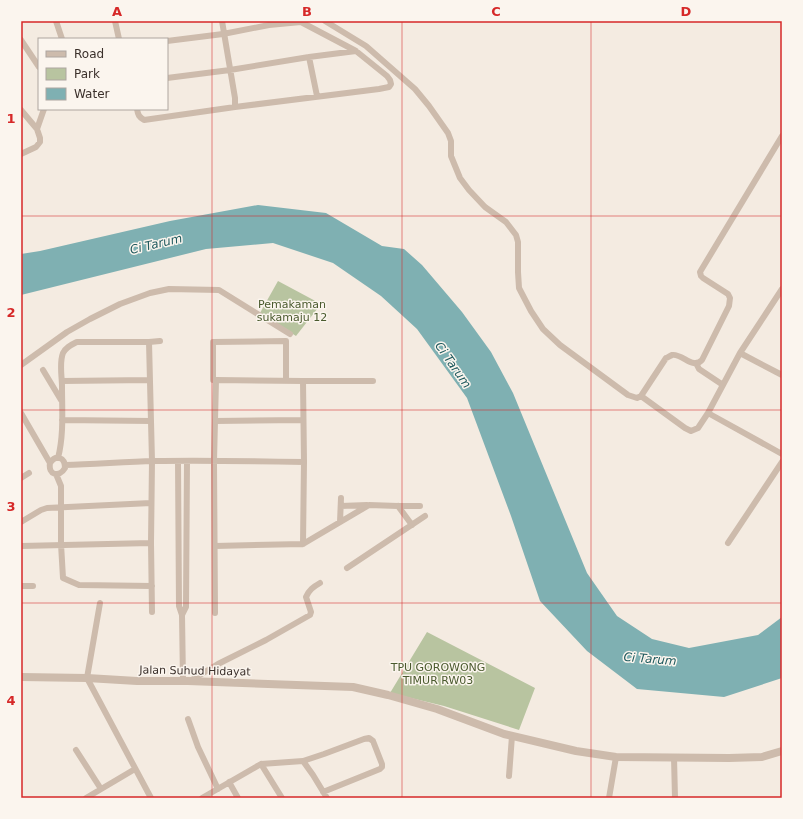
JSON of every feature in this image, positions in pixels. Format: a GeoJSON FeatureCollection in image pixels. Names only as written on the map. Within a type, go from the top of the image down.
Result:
{"type":"FeatureCollection","features":[{"type":"Feature","properties":{"kind":"street"},"geometry":{"type":"LineString","coordinates":[[56,21],[62,38]]}},
{"type":"Feature","properties":{"kind":"street"},"geometry":{"type":"LineString","coordinates":[[115,21],[119,38]]}},
{"type":"Feature","properties":{"kind":"street"},"geometry":{"type":"LineString","coordinates":[[222,21],[235,98],[235,107]]}},
{"type":"Feature","properties":{"kind":"street"},"geometry":{"type":"LineString","coordinates":[[325,21],[366,46],[415,89],[429,106],[448,133],[451,141],[451,156],[460,178],[468,190],[485,207],[506,222],[516,235],[518,242],[519,288],[531,311],[544,329],[560,345],[628,395],[637,398],[641,396],[666,358],[671,355],[677,355],[696,363],[699,369],[723,385]]}},
{"type":"Feature","properties":{"kind":"street"},"geometry":{"type":"LineString","coordinates":[[137,110],[140,118],[144,120],[379,89],[389,87],[391,84],[387,76],[356,51],[300,22],[269,25],[224,34],[168,41]]}},
{"type":"Feature","properties":{"kind":"street"},"geometry":{"type":"LineString","coordinates":[[21,40],[38,66]]}},
{"type":"Feature","properties":{"kind":"street"},"geometry":{"type":"LineString","coordinates":[[168,78],[356,51]]}},
{"type":"Feature","properties":{"kind":"street"},"geometry":{"type":"LineString","coordinates":[[309,57],[317,96]]}},
{"type":"Feature","properties":{"kind":"street"},"geometry":{"type":"LineString","coordinates":[[21,110],[37,129],[40,138],[40,142],[36,147],[21,154]]}},
{"type":"Feature","properties":{"kind":"street"},"geometry":{"type":"LineString","coordinates":[[37,129],[44,110]]}},
{"type":"Feature","properties":{"kind":"street"},"geometry":{"type":"LineString","coordinates":[[696,363],[702,360],[729,306],[730,301],[728,294],[703,278],[700,272],[782,136]]}},
{"type":"Feature","properties":{"kind":"street"},"geometry":{"type":"LineString","coordinates":[[641,396],[685,428],[691,431],[698,428],[708,413],[740,353],[782,288]]}},
{"type":"Feature","properties":{"kind":"street"},"geometry":{"type":"LineString","coordinates":[[21,365],[67,332],[90,319],[120,304],[150,293],[169,289],[219,290],[290,334]]}},
{"type":"Feature","properties":{"kind":"street"},"geometry":{"type":"LineString","coordinates":[[58,458],[61,446],[62,420],[61,365],[64,352],[69,346],[77,342],[160,342]]}},
{"type":"Feature","properties":{"kind":"street"},"geometry":{"type":"LineString","coordinates":[[149,342],[152,461],[152,612]]}},
{"type":"Feature","properties":{"kind":"street"},"geometry":{"type":"LineString","coordinates":[[286,381],[286,342],[213,342],[213,380],[303,382],[373,381]]}},
{"type":"Feature","properties":{"kind":"street"},"geometry":{"type":"LineString","coordinates":[[740,353],[782,375]]}},
{"type":"Feature","properties":{"kind":"street"},"geometry":{"type":"LineString","coordinates":[[43,370],[62,401]]}},
{"type":"Feature","properties":{"kind":"street"},"geometry":{"type":"LineString","coordinates":[[62,382],[150,380]]}},
{"type":"Feature","properties":{"kind":"street"},"geometry":{"type":"LineString","coordinates":[[215,613],[214,461],[216,380]]}},
{"type":"Feature","properties":{"kind":"street"},"geometry":{"type":"LineString","coordinates":[[303,382],[304,544]]}},
{"type":"Feature","properties":{"kind":"street"},"geometry":{"type":"LineString","coordinates":[[21,413],[50,463],[50,470],[59,473]]}},
{"type":"Feature","properties":{"kind":"street"},"geometry":{"type":"LineString","coordinates":[[708,413],[782,454]]}},
{"type":"Feature","properties":{"kind":"street"},"geometry":{"type":"LineString","coordinates":[[62,420],[151,421]]}},
{"type":"Feature","properties":{"kind":"street"},"geometry":{"type":"LineString","coordinates":[[215,421],[303,420]]}},
{"type":"Feature","properties":{"kind":"street"},"geometry":{"type":"LineString","coordinates":[[50,463],[53,459],[58,458],[63,460],[65,465]]}},
{"type":"Feature","properties":{"kind":"street"},"geometry":{"type":"LineString","coordinates":[[65,465],[152,461],[304,462]]}},
{"type":"Feature","properties":{"kind":"street"},"geometry":{"type":"LineString","coordinates":[[178,461],[179,606],[182,616],[185,681],[266,640],[310,614],[311,612],[306,597],[308,592],[320,583]]}},
{"type":"Feature","properties":{"kind":"street"},"geometry":{"type":"LineString","coordinates":[[182,616],[186,607],[187,461]]}},
{"type":"Feature","properties":{"kind":"street"},"geometry":{"type":"LineString","coordinates":[[728,543],[782,462]]}},
{"type":"Feature","properties":{"kind":"street"},"geometry":{"type":"LineString","coordinates":[[59,473],[65,468],[65,465]]}},
{"type":"Feature","properties":{"kind":"street"},"geometry":{"type":"LineString","coordinates":[[21,478],[30,473]]}},
{"type":"Feature","properties":{"kind":"street"},"geometry":{"type":"LineString","coordinates":[[59,473],[61,486],[61,544],[63,578],[79,585],[152,586]]}},
{"type":"Feature","properties":{"kind":"street"},"geometry":{"type":"LineString","coordinates":[[340,522],[341,498]]}},
{"type":"Feature","properties":{"kind":"street"},"geometry":{"type":"LineString","coordinates":[[21,522],[47,508],[151,503]]}},
{"type":"Feature","properties":{"kind":"street"},"geometry":{"type":"LineString","coordinates":[[215,546],[304,544],[369,505]]}},
{"type":"Feature","properties":{"kind":"street"},"geometry":{"type":"LineString","coordinates":[[340,506],[420,506]]}},
{"type":"Feature","properties":{"kind":"street"},"geometry":{"type":"LineString","coordinates":[[398,506],[412,525]]}},
{"type":"Feature","properties":{"kind":"street"},"geometry":{"type":"LineString","coordinates":[[347,568],[425,516]]}},
{"type":"Feature","properties":{"kind":"street"},"geometry":{"type":"LineString","coordinates":[[21,546],[151,543]]}},
{"type":"Feature","properties":{"kind":"street"},"geometry":{"type":"LineString","coordinates":[[21,586],[33,586]]}},
{"type":"Feature","properties":{"kind":"street"},"geometry":{"type":"LineString","coordinates":[[100,603],[87,678],[151,798]]}},
{"type":"Feature","properties":{"kind":"street","name":"Jalan Suhud Hidayat"},"geometry":{"type":"LineString","coordinates":[[21,677],[353,687],[437,709],[504,734],[576,751],[616,757],[729,758],[762,758],[782,752]]}},
{"type":"Feature","properties":{"kind":"street"},"geometry":{"type":"LineString","coordinates":[[188,719],[198,747],[218,789]]}},
{"type":"Feature","properties":{"kind":"street"},"geometry":{"type":"LineString","coordinates":[[509,776],[512,736]]}},
{"type":"Feature","properties":{"kind":"street"},"geometry":{"type":"LineString","coordinates":[[202,798],[261,764],[302,761],[364,738],[369,738],[373,741],[382,767],[323,792]]}},
{"type":"Feature","properties":{"kind":"street"},"geometry":{"type":"LineString","coordinates":[[76,750],[101,789]]}},
{"type":"Feature","properties":{"kind":"street"},"geometry":{"type":"LineString","coordinates":[[609,798],[616,757]]}},
{"type":"Feature","properties":{"kind":"street"},"geometry":{"type":"LineString","coordinates":[[674,757],[675,798]]}},
{"type":"Feature","properties":{"kind":"street"},"geometry":{"type":"LineString","coordinates":[[302,761],[313,775],[326,798]]}},
{"type":"Feature","properties":{"kind":"street"},"geometry":{"type":"LineString","coordinates":[[261,764],[282,798]]}},
{"type":"Feature","properties":{"kind":"street"},"geometry":{"type":"LineString","coordinates":[[86,798],[135,769]]}},
{"type":"Feature","properties":{"kind":"street"},"geometry":{"type":"LineString","coordinates":[[229,782],[238,798]]}},
{"type":"Feature","properties":{"kind":"green space","name":"Pemakaman sukamaju 12"},"geometry":{"type":"Polygon","coordinates":[[[278,281],[321,304],[296,336],[260,313],[278,281]]]}},
{"type":"Feature","properties":{"kind":"green space","name":"TPU GOROWONG TIMUR RW03"},"geometry":{"type":"Polygon","coordinates":[[[427,632],[535,688],[519,730],[444,706],[390,693],[427,632]]]}},
{"type":"Feature","properties":{"kind":"water","name":"Ci Tarum"},"geometry":{"type":"Polygon","coordinates":[[[258,205],[326,213],[382,246],[404,249],[422,265],[462,312],[491,352],[513,393],[587,573],[617,616],[652,639],[689,648],[758,635],[782,617],[782,678],[724,697],[637,689],[587,651],[540,601],[511,516],[467,398],[417,329],[381,296],[333,263],[273,243],[206,249],[21,295],[21,254],[170,221],[258,205]]]}}]}
